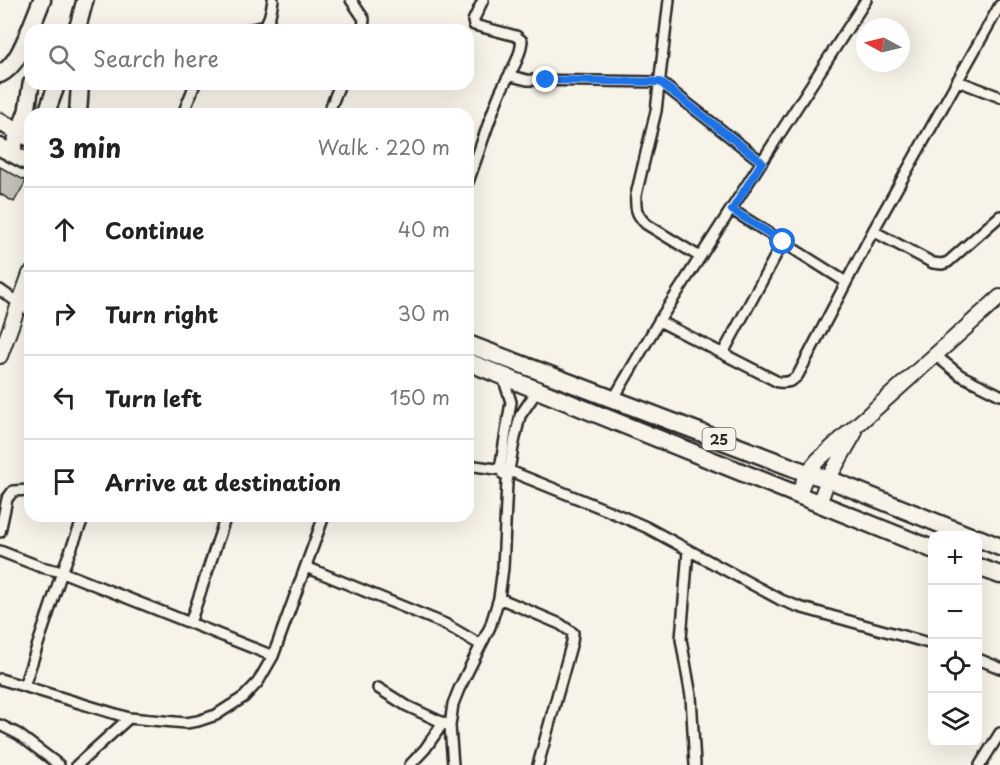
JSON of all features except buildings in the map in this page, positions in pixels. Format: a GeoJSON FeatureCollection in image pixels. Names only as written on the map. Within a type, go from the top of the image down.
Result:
{"type":"FeatureCollection","features":[{"type":"Feature","properties":{"kind":"highway"},"geometry":{"type":"LineString","coordinates":[[33,24],[43,0]]}},
{"type":"Feature","properties":{"kind":"highway"},"geometry":{"type":"LineString","coordinates":[[0,74],[15,59],[24,42]]}},
{"type":"Feature","properties":{"kind":"highway"},"geometry":{"type":"LineString","coordinates":[[78,108],[80,90]]}},
{"type":"Feature","properties":{"kind":"highway"},"geometry":{"type":"LineString","coordinates":[[0,122],[24,135]]}},
{"type":"Feature","properties":{"kind":"highway"},"geometry":{"type":"LineString","coordinates":[[6,150],[24,159]]}},
{"type":"Feature","properties":{"kind":"highway","name":"25"},"geometry":{"type":"LineString","coordinates":[[474,346],[828,479],[958,531]]}},
{"type":"Feature","properties":{"kind":"highway","name":"25"},"geometry":{"type":"LineString","coordinates":[[474,364],[928,547]]}},
{"type":"Feature","properties":{"kind":"highway"},"geometry":{"type":"LineString","coordinates":[[982,540],[1000,547]]}},
{"type":"Feature","properties":{"kind":"highway"},"geometry":{"type":"LineString","coordinates":[[982,568],[1000,575]]}},
{"type":"Feature","properties":{"kind":"main road"},"geometry":{"type":"LineString","coordinates":[[41,24],[43,0]]}},
{"type":"Feature","properties":{"kind":"main road"},"geometry":{"type":"LineString","coordinates":[[79,24],[86,0]]}},
{"type":"Feature","properties":{"kind":"main road"},"geometry":{"type":"LineString","coordinates":[[27,108],[30,90]]}},
{"type":"Feature","properties":{"kind":"main road"},"geometry":{"type":"LineString","coordinates":[[48,108],[55,90]]}},
{"type":"Feature","properties":{"kind":"main road"},"geometry":{"type":"LineString","coordinates":[[6,150],[24,135]]}},
{"type":"Feature","properties":{"kind":"street"},"geometry":{"type":"LineString","coordinates":[[267,24],[270,19],[273,0]]}},
{"type":"Feature","properties":{"kind":"street"},"geometry":{"type":"LineString","coordinates":[[351,0],[364,19],[364,24]]}},
{"type":"Feature","properties":{"kind":"street"},"geometry":{"type":"LineString","coordinates":[[474,24],[483,0]]}},
{"type":"Feature","properties":{"kind":"street"},"geometry":{"type":"LineString","coordinates":[[669,0],[657,111],[636,195],[635,209],[646,224],[700,257]]}},
{"type":"Feature","properties":{"kind":"street"},"geometry":{"type":"LineString","coordinates":[[614,398],[659,321],[866,0]]}},
{"type":"Feature","properties":{"kind":"street"},"geometry":{"type":"LineString","coordinates":[[659,321],[777,382],[793,381],[873,231],[1000,5]]}},
{"type":"Feature","properties":{"kind":"street"},"geometry":{"type":"LineString","coordinates":[[474,25],[516,36],[522,41],[520,53],[511,76],[501,91],[474,165]]}},
{"type":"Feature","properties":{"kind":"street"},"geometry":{"type":"LineString","coordinates":[[511,76],[527,80],[660,82],[762,162]]}},
{"type":"Feature","properties":{"kind":"street"},"geometry":{"type":"LineString","coordinates":[[958,81],[1000,97]]}},
{"type":"Feature","properties":{"kind":"street"},"geometry":{"type":"LineString","coordinates":[[185,108],[193,90]]}},
{"type":"Feature","properties":{"kind":"street"},"geometry":{"type":"LineString","coordinates":[[330,108],[338,90]]}},
{"type":"Feature","properties":{"kind":"street"},"geometry":{"type":"LineString","coordinates":[[732,210],[846,282]]}},
{"type":"Feature","properties":{"kind":"street"},"geometry":{"type":"LineString","coordinates":[[873,231],[933,263],[942,264],[948,262],[1000,216]]}},
{"type":"Feature","properties":{"kind":"street"},"geometry":{"type":"LineString","coordinates":[[723,353],[783,242]]}},
{"type":"Feature","properties":{"kind":"street"},"geometry":{"type":"LineString","coordinates":[[0,290],[24,307],[0,356]]}},
{"type":"Feature","properties":{"kind":"street"},"geometry":{"type":"LineString","coordinates":[[798,495],[807,473],[863,419],[1000,297]]}},
{"type":"Feature","properties":{"kind":"street"},"geometry":{"type":"LineString","coordinates":[[935,355],[960,375],[1000,395]]}},
{"type":"Feature","properties":{"kind":"street"},"geometry":{"type":"LineString","coordinates":[[453,765],[447,724],[455,697],[490,627],[500,598],[507,482],[505,470],[511,402],[502,375]]}},
{"type":"Feature","properties":{"kind":"street"},"geometry":{"type":"LineString","coordinates":[[505,470],[518,421],[537,391]]}},
{"type":"Feature","properties":{"kind":"street"},"geometry":{"type":"LineString","coordinates":[[819,504],[828,479],[863,419]]}},
{"type":"Feature","properties":{"kind":"street"},"geometry":{"type":"LineString","coordinates":[[474,466],[505,470],[646,527],[781,600],[928,643]]}},
{"type":"Feature","properties":{"kind":"street"},"geometry":{"type":"LineString","coordinates":[[0,532],[7,499],[14,491],[24,490]]}},
{"type":"Feature","properties":{"kind":"street"},"geometry":{"type":"LineString","coordinates":[[24,686],[82,522]]}},
{"type":"Feature","properties":{"kind":"street"},"geometry":{"type":"LineString","coordinates":[[190,623],[224,522]]}},
{"type":"Feature","properties":{"kind":"street"},"geometry":{"type":"LineString","coordinates":[[0,679],[129,718],[186,723],[216,715],[244,697],[258,682],[273,656],[322,522]]}},
{"type":"Feature","properties":{"kind":"street"},"geometry":{"type":"LineString","coordinates":[[688,550],[681,639],[691,696],[695,765]]}},
{"type":"Feature","properties":{"kind":"street"},"geometry":{"type":"LineString","coordinates":[[0,551],[41,567],[63,572],[273,656]]}},
{"type":"Feature","properties":{"kind":"street"},"geometry":{"type":"LineString","coordinates":[[306,567],[445,624],[481,645]]}},
{"type":"Feature","properties":{"kind":"street"},"geometry":{"type":"LineString","coordinates":[[500,598],[560,624],[573,633],[538,765]]}},
{"type":"Feature","properties":{"kind":"street"},"geometry":{"type":"LineString","coordinates":[[982,661],[1000,668]]}},
{"type":"Feature","properties":{"kind":"street"},"geometry":{"type":"LineString","coordinates":[[378,688],[407,706],[447,724]]}},
{"type":"Feature","properties":{"kind":"street"},"geometry":{"type":"LineString","coordinates":[[77,765],[129,718]]}},
{"type":"Feature","properties":{"kind":"street"},"geometry":{"type":"LineString","coordinates":[[410,765],[447,724]]}},
{"type":"Feature","properties":{"kind":"street"},"geometry":{"type":"LineString","coordinates":[[0,725],[18,734],[58,765]]}},
{"type":"Feature","properties":{"kind":"street"},"geometry":{"type":"LineString","coordinates":[[980,765],[1000,733]]}},
{"type":"Feature","properties":{"kind":"route"},"geometry":{"type":"LineString","coordinates":[[546,80],[660,82],[762,162],[732,210],[783,242]]}}]}
